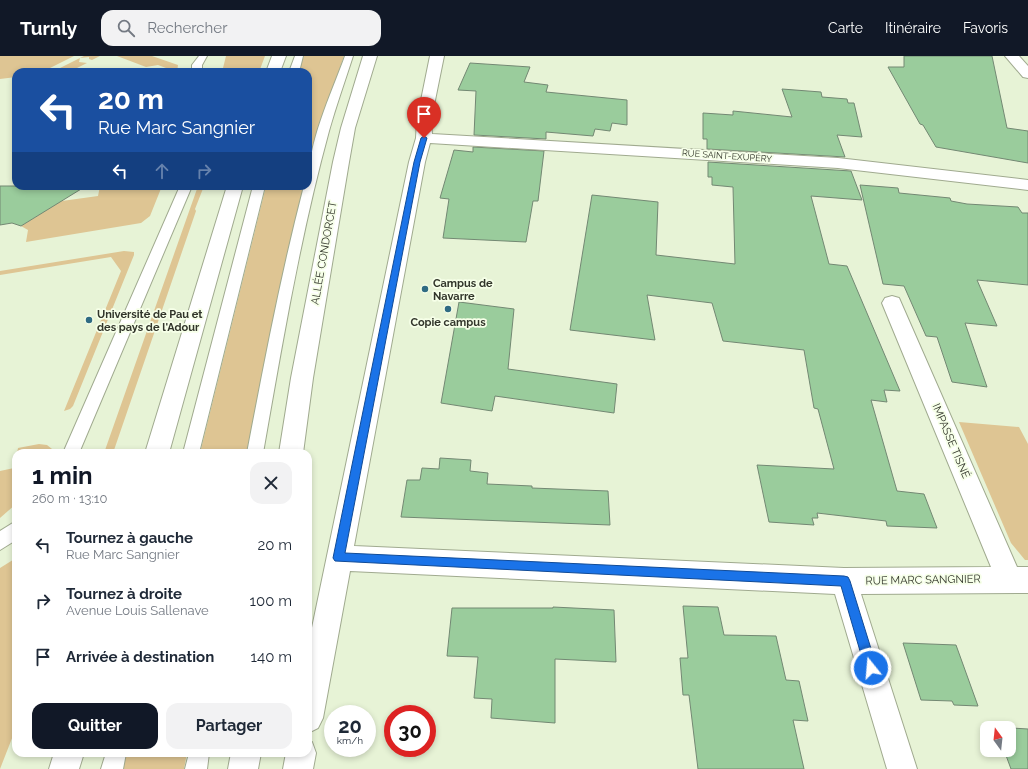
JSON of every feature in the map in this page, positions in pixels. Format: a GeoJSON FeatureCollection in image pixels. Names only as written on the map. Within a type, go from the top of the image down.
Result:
{"type":"FeatureCollection","features":[{"type":"Feature","properties":{"kind":"street"},"geometry":{"type":"LineString","coordinates":[[274,68],[279,56]]}},
{"type":"Feature","properties":{"kind":"street","name":"ALLÉE CONDORCET"},"geometry":{"type":"LineString","coordinates":[[293,449],[302,378],[341,162],[348,128],[370,56]]}},
{"type":"Feature","properties":{"kind":"street"},"geometry":{"type":"LineString","coordinates":[[312,697],[338,558],[417,162],[424,138],[424,120],[437,56]]}},
{"type":"Feature","properties":{"kind":"street"},"geometry":{"type":"LineString","coordinates":[[1012,56],[1028,74]]}},
{"type":"Feature","properties":{"kind":"street","name":"RUE SAINT-EXUPÉRY"},"geometry":{"type":"LineString","coordinates":[[424,138],[838,163],[1028,185]]}},
{"type":"Feature","properties":{"kind":"street"},"geometry":{"type":"LineString","coordinates":[[158,449],[234,190]]}},
{"type":"Feature","properties":{"kind":"street","name":"IMPASSE TISNÉ"},"geometry":{"type":"LineString","coordinates":[[892,303],[1019,580]]}},
{"type":"Feature","properties":{"kind":"street","name":"RUE MARC SANGNIER"},"geometry":{"type":"LineString","coordinates":[[338,558],[844,581],[1019,580]]}},
{"type":"Feature","properties":{"kind":"street"},"geometry":{"type":"LineString","coordinates":[[844,581],[902,769]]}},
{"type":"Feature","properties":{"kind":"street"},"geometry":{"type":"LineString","coordinates":[[64,769],[68,757]]}},
{"type":"Feature","properties":{"kind":"street"},"geometry":{"type":"LineString","coordinates":[[244,769],[246,757]]}},
{"type":"Feature","properties":{"kind":"street"},"geometry":{"type":"LineString","coordinates":[[298,769],[300,757]]}},
{"type":"Feature","properties":{"kind":"lane"},"geometry":{"type":"LineString","coordinates":[[197,68],[197,65],[203,56]]}},
{"type":"Feature","properties":{"kind":"lane"},"geometry":{"type":"LineString","coordinates":[[295,68],[299,56]]}},
{"type":"Feature","properties":{"kind":"lane"},"geometry":{"type":"LineString","coordinates":[[312,176],[324,129],[349,56]]}},
{"type":"Feature","properties":{"kind":"lane"},"geometry":{"type":"LineString","coordinates":[[74,449],[184,190]]}},
{"type":"Feature","properties":{"kind":"lane"},"geometry":{"type":"LineString","coordinates":[[192,449],[258,190]]}},
{"type":"Feature","properties":{"kind":"lane"},"geometry":{"type":"LineString","coordinates":[[256,449],[281,317],[309,190]]}},
{"type":"Feature","properties":{"kind":"lane"},"geometry":{"type":"LineString","coordinates":[[0,542],[12,532]]}},
{"type":"Feature","properties":{"kind":"lane"},"geometry":{"type":"LineString","coordinates":[[112,769],[115,757]]}},
{"type":"Feature","properties":{"kind":"lane"},"geometry":{"type":"LineString","coordinates":[[196,769],[198,757]]}},
{"type":"Feature","properties":{"kind":"shaded area"},"geometry":{"type":"Polygon","coordinates":[[[0,56],[74,56],[50,68],[12,68],[12,78],[0,79],[0,56]]]}},
{"type":"Feature","properties":{"kind":"shaded area"},"geometry":{"type":"Polygon","coordinates":[[[84,56],[100,56],[92,60],[89,59],[89,57],[80,58],[84,56]]]}},
{"type":"Feature","properties":{"kind":"shaded area"},"geometry":{"type":"Polygon","coordinates":[[[117,56],[152,56],[178,65],[178,68],[166,68],[158,65],[146,67],[117,56]]]}},
{"type":"Feature","properties":{"kind":"shaded area"},"geometry":{"type":"Polygon","coordinates":[[[226,56],[265,56],[260,68],[223,68],[226,56]]]}},
{"type":"Feature","properties":{"kind":"shaded area"},"geometry":{"type":"Polygon","coordinates":[[[304,56],[344,56],[312,156],[312,68],[300,68],[304,56]]]}},
{"type":"Feature","properties":{"kind":"shaded area"},"geometry":{"type":"Polygon","coordinates":[[[80,58],[79,62],[87,63],[77,68],[60,68],[80,58]]]}},
{"type":"Feature","properties":{"kind":"shaded area"},"geometry":{"type":"Polygon","coordinates":[[[99,190],[160,190],[150,216],[141,223],[26,242],[28,230],[21,226],[39,215],[33,205],[98,196],[99,190]]]}},
{"type":"Feature","properties":{"kind":"shaded area"},"geometry":{"type":"Polygon","coordinates":[[[197,190],[202,190],[114,449],[105,449],[197,190]]]}},
{"type":"Feature","properties":{"kind":"shaded area"},"geometry":{"type":"Polygon","coordinates":[[[265,190],[303,190],[248,449],[201,449],[265,190]]]}},
{"type":"Feature","properties":{"kind":"shaded area"},"geometry":{"type":"Polygon","coordinates":[[[124,251],[134,252],[134,255],[73,406],[64,411],[121,271],[111,257],[0,275],[0,271],[124,251]]]}},
{"type":"Feature","properties":{"kind":"shaded area"},"geometry":{"type":"Polygon","coordinates":[[[959,422],[1019,427],[1028,444],[1028,560],[1025,560],[1011,543],[959,422]]]}},
{"type":"Feature","properties":{"kind":"shaded area"},"geometry":{"type":"Polygon","coordinates":[[[39,444],[47,445],[52,449],[18,449],[39,444]]]}},
{"type":"Feature","properties":{"kind":"shaded area"},"geometry":{"type":"Polygon","coordinates":[[[12,468],[12,508],[0,518],[0,471],[12,468]]]}},
{"type":"Feature","properties":{"kind":"shaded area"},"geometry":{"type":"Polygon","coordinates":[[[12,560],[12,738],[0,769],[0,568],[12,560]]]}},
{"type":"Feature","properties":{"kind":"shaded area"},"geometry":{"type":"Polygon","coordinates":[[[124,757],[186,757],[184,769],[121,769],[124,757]]]}},
{"type":"Feature","properties":{"kind":"building"},"geometry":{"type":"Polygon","coordinates":[[[904,56],[992,56],[1007,128],[1028,131],[1028,163],[936,147],[923,125],[920,124],[888,67],[904,67],[904,56]]]}},
{"type":"Feature","properties":{"kind":"building"},"geometry":{"type":"Polygon","coordinates":[[[470,63],[530,67],[524,82],[548,85],[546,92],[627,100],[627,125],[612,123],[610,131],[595,129],[593,136],[546,132],[546,139],[474,135],[476,91],[458,90],[470,63]]]}},
{"type":"Feature","properties":{"kind":"building"},"geometry":{"type":"Polygon","coordinates":[[[782,89],[821,92],[822,97],[847,99],[848,103],[854,103],[862,137],[837,135],[845,157],[707,149],[707,139],[703,139],[703,113],[733,115],[733,111],[792,117],[782,89]]]}},
{"type":"Feature","properties":{"kind":"building"},"geometry":{"type":"Polygon","coordinates":[[[473,147],[544,151],[538,201],[533,201],[526,242],[443,238],[449,199],[440,198],[454,150],[473,152],[473,147]]]}},
{"type":"Feature","properties":{"kind":"building"},"geometry":{"type":"Polygon","coordinates":[[[708,162],[851,171],[862,200],[811,196],[829,264],[847,266],[900,391],[884,390],[887,402],[871,400],[897,491],[924,494],[937,528],[887,526],[886,521],[817,513],[818,518],[812,518],[814,525],[769,522],[757,465],[834,469],[818,409],[814,408],[804,350],[723,341],[712,303],[647,295],[655,340],[570,330],[592,195],[658,202],[656,255],[735,264],[733,187],[712,185],[712,177],[708,177],[708,162]]]}},
{"type":"Feature","properties":{"kind":"building"},"geometry":{"type":"Polygon","coordinates":[[[860,185],[898,188],[899,193],[950,198],[951,201],[967,204],[1018,207],[1022,213],[1028,213],[1028,285],[977,280],[997,326],[965,323],[987,387],[952,382],[937,337],[926,336],[904,286],[883,284],[860,185]]]}},
{"type":"Feature","properties":{"kind":"building"},"geometry":{"type":"Polygon","coordinates":[[[0,186],[12,186],[12,190],[80,190],[21,226],[12,223],[0,225],[0,186]]]}},
{"type":"Feature","properties":{"kind":"building"},"geometry":{"type":"Polygon","coordinates":[[[459,302],[514,309],[508,369],[617,384],[614,413],[495,396],[492,411],[441,403],[459,302]]]}},
{"type":"Feature","properties":{"kind":"building"},"geometry":{"type":"Polygon","coordinates":[[[440,458],[471,460],[470,471],[488,473],[487,484],[532,486],[532,488],[608,491],[610,525],[401,517],[407,480],[420,480],[422,468],[439,469],[440,458]]]}},
{"type":"Feature","properties":{"kind":"building"},"geometry":{"type":"Polygon","coordinates":[[[683,606],[718,607],[724,635],[776,636],[786,680],[799,681],[808,721],[793,720],[804,769],[698,769],[689,695],[683,695],[680,658],[688,658],[683,606]]]}},
{"type":"Feature","properties":{"kind":"building"},"geometry":{"type":"Polygon","coordinates":[[[553,607],[614,610],[616,662],[555,659],[555,723],[491,718],[492,699],[474,698],[478,657],[447,656],[452,608],[553,607]]]}},
{"type":"Feature","properties":{"kind":"building"},"geometry":{"type":"Polygon","coordinates":[[[903,643],[956,645],[978,706],[954,705],[952,701],[921,700],[903,643]]]}},
{"type":"Feature","properties":{"kind":"building"},"geometry":{"type":"Polygon","coordinates":[[[1016,728],[1028,729],[1028,769],[1011,769],[1007,757],[1016,757],[1016,728]]]}},
{"type":"Feature","properties":{"kind":"place","name":"Campus de Navarre"},"geometry":{"type":"Point","coordinates":[425,289]}},
{"type":"Feature","properties":{"kind":"place","name":"Copie campus"},"geometry":{"type":"Point","coordinates":[448,309]}},
{"type":"Feature","properties":{"kind":"place","name":"Université de Pau et des pays de l'Adour"},"geometry":{"type":"Point","coordinates":[89,320]}},
{"type":"Feature","properties":{"kind":"route"},"geometry":{"type":"LineString","coordinates":[[424,138],[417,162],[338,558],[844,581],[871,668]]}}]}
